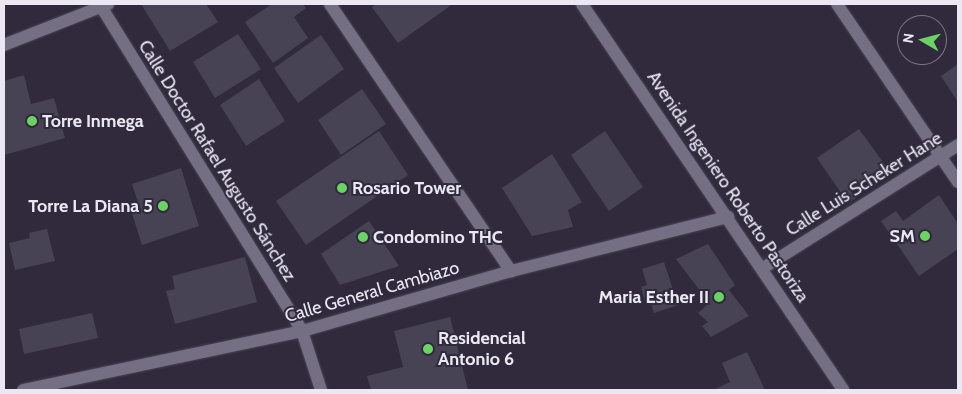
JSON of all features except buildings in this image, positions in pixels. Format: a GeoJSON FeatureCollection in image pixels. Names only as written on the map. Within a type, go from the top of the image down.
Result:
{"type":"FeatureCollection","features":[{"type":"Feature","properties":{"kind":"street"},"geometry":{"type":"LineString","coordinates":[[330,4],[511,271]]}},
{"type":"Feature","properties":{"kind":"street","name":"Avenida Ingeniero Roberto Pastoriza"},"geometry":{"type":"LineString","coordinates":[[582,4],[763,268],[843,390]]}},
{"type":"Feature","properties":{"kind":"street"},"geometry":{"type":"LineString","coordinates":[[837,4],[958,182]]}},
{"type":"Feature","properties":{"kind":"street"},"geometry":{"type":"LineString","coordinates":[[4,45],[105,6]]}},
{"type":"Feature","properties":{"kind":"street","name":"Calle Doctor Rafael Augusto Sánchez"},"geometry":{"type":"LineString","coordinates":[[105,6],[302,331],[321,390]]}},
{"type":"Feature","properties":{"kind":"street","name":"Calle Luis Scheker Hane"},"geometry":{"type":"LineString","coordinates":[[763,268],[958,145]]}},
{"type":"Feature","properties":{"kind":"street","name":"Calle General Cambiazo"},"geometry":{"type":"LineString","coordinates":[[23,390],[302,331],[511,271],[728,217]]}},
{"type":"Feature","properties":{"kind":"place","name":"Torre Inmega"},"geometry":{"type":"Point","coordinates":[32,121]}},
{"type":"Feature","properties":{"kind":"place","name":"Rosario Tower"},"geometry":{"type":"Point","coordinates":[342,188]}},
{"type":"Feature","properties":{"kind":"place","name":"Torre La Diana 5"},"geometry":{"type":"Point","coordinates":[163,206]}},
{"type":"Feature","properties":{"kind":"place","name":"SM"},"geometry":{"type":"Point","coordinates":[925,236]}},
{"type":"Feature","properties":{"kind":"place","name":"Condomino THC"},"geometry":{"type":"Point","coordinates":[363,237]}},
{"type":"Feature","properties":{"kind":"place","name":"Maria Esther II"},"geometry":{"type":"Point","coordinates":[719,297]}},
{"type":"Feature","properties":{"kind":"place","name":"Residencial Antonio 6"},"geometry":{"type":"Point","coordinates":[428,349]}}]}
